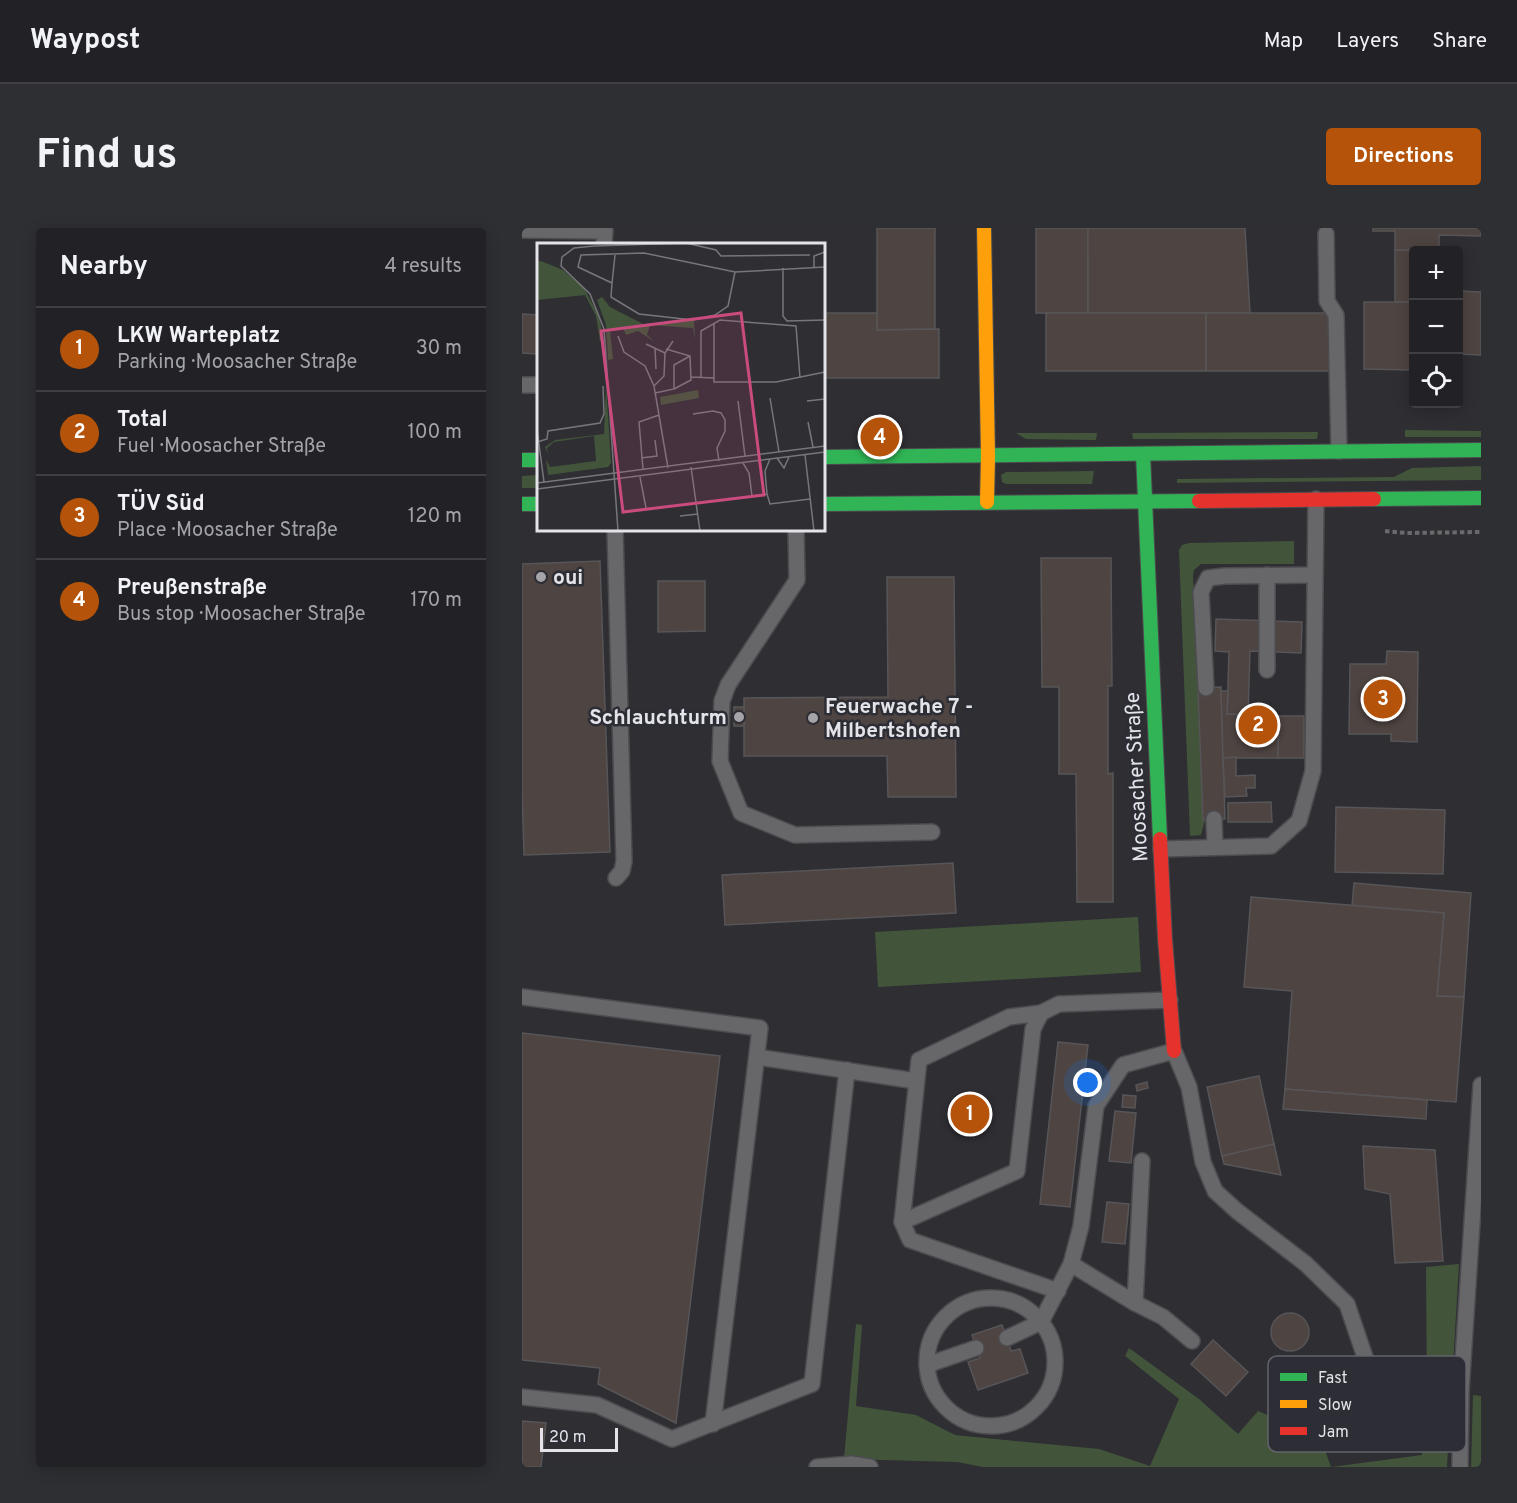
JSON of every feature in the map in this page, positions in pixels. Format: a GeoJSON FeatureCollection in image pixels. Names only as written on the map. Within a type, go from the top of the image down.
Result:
{"type":"FeatureCollection","features":[{"type":"Feature","properties":{"kind":"main road"},"geometry":{"type":"LineString","coordinates":[[984,228],[987,502]]}},
{"type":"Feature","properties":{"kind":"main road"},"geometry":{"type":"LineString","coordinates":[[825,457],[1481,450]]}},
{"type":"Feature","properties":{"kind":"main road","name":"Moosacher Straße"},"geometry":{"type":"LineString","coordinates":[[1143,454],[1161,849],[1174,1051]]}},
{"type":"Feature","properties":{"kind":"main road"},"geometry":{"type":"LineString","coordinates":[[825,504],[1481,498]]}},
{"type":"Feature","properties":{"kind":"lane"},"geometry":{"type":"LineString","coordinates":[[522,230],[605,231],[604,243]]}},
{"type":"Feature","properties":{"kind":"lane"},"geometry":{"type":"LineString","coordinates":[[1326,234],[1327,301],[1336,315],[1339,451]]}},
{"type":"Feature","properties":{"kind":"lane"},"geometry":{"type":"LineString","coordinates":[[1161,849],[1271,846],[1299,821],[1313,771],[1316,499]]}},
{"type":"Feature","properties":{"kind":"lane"},"geometry":{"type":"LineString","coordinates":[[615,531],[624,861],[622,871],[616,878]]}},
{"type":"Feature","properties":{"kind":"lane"},"geometry":{"type":"LineString","coordinates":[[796,531],[797,580],[728,685],[722,701],[720,761],[741,813],[795,835],[932,832]]}},
{"type":"Feature","properties":{"kind":"lane"},"geometry":{"type":"LineString","coordinates":[[1267,575],[1268,670]]}},
{"type":"Feature","properties":{"kind":"lane"},"geometry":{"type":"LineString","coordinates":[[1206,688],[1201,591],[1208,578],[1315,575]]}},
{"type":"Feature","properties":{"kind":"lane"},"geometry":{"type":"LineString","coordinates":[[1214,819],[1215,847]]}},
{"type":"Feature","properties":{"kind":"lane"},"geometry":{"type":"LineString","coordinates":[[522,997],[760,1028],[713,1424]]}},
{"type":"Feature","properties":{"kind":"lane"},"geometry":{"type":"LineString","coordinates":[[1058,1292],[910,1240],[902,1222],[919,1060],[1009,1017],[1041,1013],[1059,1004],[1170,1000]]}},
{"type":"Feature","properties":{"kind":"lane"},"geometry":{"type":"LineString","coordinates":[[902,1222],[1017,1171],[1033,1029],[1041,1013]]}},
{"type":"Feature","properties":{"kind":"lane"},"geometry":{"type":"LineString","coordinates":[[1006,1338],[1041,1322],[1071,1264],[1081,1226],[1096,1106],[1123,1065],[1174,1051],[1189,1087],[1203,1162],[1215,1191],[1237,1211],[1306,1264],[1347,1304],[1365,1356]]}},
{"type":"Feature","properties":{"kind":"lane"},"geometry":{"type":"LineString","coordinates":[[757,1057],[916,1081]]}},
{"type":"Feature","properties":{"kind":"lane"},"geometry":{"type":"LineString","coordinates":[[522,1396],[597,1405],[672,1439],[812,1384],[847,1070]]}},
{"type":"Feature","properties":{"kind":"lane"},"geometry":{"type":"LineString","coordinates":[[1463,1356],[1481,1084]]}},
{"type":"Feature","properties":{"kind":"lane"},"geometry":{"type":"LineString","coordinates":[[1135,1303],[1142,1161]]}},
{"type":"Feature","properties":{"kind":"lane"},"geometry":{"type":"LineString","coordinates":[[1071,1264],[1135,1303],[1163,1317],[1192,1341]]}},
{"type":"Feature","properties":{"kind":"lane"},"geometry":{"type":"LineString","coordinates":[[988,1298],[1008,1301],[1026,1309],[1041,1322],[1052,1342],[1056,1363],[1052,1385],[1041,1404],[1024,1418],[1003,1426],[981,1426],[960,1419],[943,1405],[931,1387],[927,1365],[929,1345],[937,1327],[951,1312],[969,1302],[988,1298]]}},
{"type":"Feature","properties":{"kind":"lane"},"geometry":{"type":"LineString","coordinates":[[927,1365],[976,1348]]}},
{"type":"Feature","properties":{"kind":"lane"},"geometry":{"type":"LineString","coordinates":[[1460,1452],[1460,1467]]}},
{"type":"Feature","properties":{"kind":"lane"},"geometry":{"type":"LineString","coordinates":[[817,1467],[851,1464],[870,1467]]}},
{"type":"Feature","properties":{"kind":"green space"},"geometry":{"type":"Polygon","coordinates":[[[1405,430],[1481,431],[1481,437],[1405,437],[1405,430]]]}},
{"type":"Feature","properties":{"kind":"green space"},"geometry":{"type":"Polygon","coordinates":[[[1318,432],[1317,439],[1133,439],[1132,433],[1318,432]]]}},
{"type":"Feature","properties":{"kind":"green space"},"geometry":{"type":"Polygon","coordinates":[[[1016,433],[1097,433],[1096,440],[1026,439],[1016,433]]]}},
{"type":"Feature","properties":{"kind":"green space"},"geometry":{"type":"Polygon","coordinates":[[[1481,466],[1481,480],[1177,483],[1177,479],[1394,477],[1412,468],[1481,466]]]}},
{"type":"Feature","properties":{"kind":"green space"},"geometry":{"type":"Polygon","coordinates":[[[1094,471],[1092,484],[1006,484],[1002,482],[1001,475],[1006,472],[1094,471]]]}},
{"type":"Feature","properties":{"kind":"green space"},"geometry":{"type":"Polygon","coordinates":[[[537,475],[537,488],[522,488],[522,476],[537,475]]]}},
{"type":"Feature","properties":{"kind":"green space"},"geometry":{"type":"Polygon","coordinates":[[[1294,541],[1294,564],[1201,564],[1194,570],[1203,819],[1205,820],[1201,835],[1190,836],[1179,550],[1182,545],[1189,543],[1294,541]]]}},
{"type":"Feature","properties":{"kind":"green space"},"geometry":{"type":"Polygon","coordinates":[[[1138,917],[1141,972],[878,987],[875,932],[1138,917]]]}},
{"type":"Feature","properties":{"kind":"green space"},"geometry":{"type":"Polygon","coordinates":[[[1459,1264],[1454,1356],[1427,1356],[1426,1267],[1459,1264]]]}},
{"type":"Feature","properties":{"kind":"green space"},"geometry":{"type":"Polygon","coordinates":[[[856,1324],[862,1325],[856,1406],[916,1415],[955,1435],[1099,1449],[1150,1466],[1179,1399],[1125,1356],[1129,1348],[1199,1399],[1238,1434],[1258,1411],[1268,1415],[1268,1452],[1326,1452],[1331,1467],[983,1467],[957,1462],[844,1459],[856,1324]]]}},
{"type":"Feature","properties":{"kind":"green space"},"geometry":{"type":"Polygon","coordinates":[[[1473,1395],[1481,1396],[1481,1467],[1471,1467],[1473,1395]]]}},
{"type":"Feature","properties":{"kind":"green space"},"geometry":{"type":"Polygon","coordinates":[[[1422,1452],[1448,1452],[1447,1467],[1331,1467],[1422,1455],[1422,1452]]]}},
{"type":"Feature","properties":{"kind":"building"},"geometry":{"type":"Polygon","coordinates":[[[877,228],[935,228],[935,329],[877,330],[877,228]]]}},
{"type":"Feature","properties":{"kind":"building"},"geometry":{"type":"Polygon","coordinates":[[[1036,228],[1088,228],[1088,313],[1036,313],[1036,228]]]}},
{"type":"Feature","properties":{"kind":"building"},"geometry":{"type":"Polygon","coordinates":[[[1088,228],[1245,228],[1250,313],[1088,313],[1088,228]]]}},
{"type":"Feature","properties":{"kind":"building"},"geometry":{"type":"Polygon","coordinates":[[[1373,228],[1481,228],[1481,236],[1439,235],[1439,246],[1409,246],[1409,250],[1395,250],[1395,231],[1373,231],[1373,228]]]}},
{"type":"Feature","properties":{"kind":"building"},"geometry":{"type":"Polygon","coordinates":[[[1395,250],[1409,250],[1409,302],[1395,302],[1395,250]]]}},
{"type":"Feature","properties":{"kind":"building"},"geometry":{"type":"Polygon","coordinates":[[[1463,291],[1481,292],[1481,355],[1463,354],[1463,291]]]}},
{"type":"Feature","properties":{"kind":"building"},"geometry":{"type":"Polygon","coordinates":[[[1364,302],[1409,302],[1409,370],[1364,369],[1364,302]]]}},
{"type":"Feature","properties":{"kind":"building"},"geometry":{"type":"Polygon","coordinates":[[[825,313],[877,313],[877,330],[939,329],[939,378],[825,378],[825,313]]]}},
{"type":"Feature","properties":{"kind":"building"},"geometry":{"type":"Polygon","coordinates":[[[1046,313],[1206,313],[1206,371],[1046,371],[1046,313]]]}},
{"type":"Feature","properties":{"kind":"building"},"geometry":{"type":"Polygon","coordinates":[[[1206,313],[1330,313],[1330,371],[1206,371],[1206,313]]]}},
{"type":"Feature","properties":{"kind":"building"},"geometry":{"type":"Polygon","coordinates":[[[522,314],[537,315],[537,354],[522,353],[522,314]]]}},
{"type":"Feature","properties":{"kind":"building"},"geometry":{"type":"Polygon","coordinates":[[[1041,558],[1111,558],[1112,686],[1108,686],[1108,774],[1113,773],[1113,902],[1077,902],[1076,774],[1059,774],[1059,687],[1042,687],[1041,558]]]}},
{"type":"Feature","properties":{"kind":"building"},"geometry":{"type":"Polygon","coordinates":[[[600,561],[610,852],[524,855],[522,564],[600,561]]]}},
{"type":"Feature","properties":{"kind":"building"},"geometry":{"type":"Polygon","coordinates":[[[887,577],[954,577],[956,797],[888,797],[887,756],[744,756],[744,698],[888,697],[887,577]]]}},
{"type":"Feature","properties":{"kind":"building"},"geometry":{"type":"Polygon","coordinates":[[[658,581],[705,581],[705,631],[658,632],[658,581]]]}},
{"type":"Feature","properties":{"kind":"building"},"geometry":{"type":"Polygon","coordinates":[[[1216,619],[1302,622],[1301,653],[1250,651],[1248,715],[1227,714],[1229,652],[1215,651],[1216,619]]]}},
{"type":"Feature","properties":{"kind":"building"},"geometry":{"type":"Polygon","coordinates":[[[1387,651],[1418,652],[1417,742],[1391,741],[1391,734],[1349,734],[1350,664],[1386,664],[1387,651]]]}},
{"type":"Feature","properties":{"kind":"building"},"geometry":{"type":"Polygon","coordinates":[[[1221,687],[1225,819],[1203,820],[1198,688],[1221,687]]]}},
{"type":"Feature","properties":{"kind":"building"},"geometry":{"type":"Polygon","coordinates":[[[1221,691],[1228,691],[1227,714],[1279,716],[1278,758],[1223,758],[1221,691]]]}},
{"type":"Feature","properties":{"kind":"building","name":"Schlauchturm"},"geometry":{"type":"Polygon","coordinates":[[[734,707],[744,707],[744,726],[734,726],[734,707]]]}},
{"type":"Feature","properties":{"kind":"building"},"geometry":{"type":"Polygon","coordinates":[[[1279,716],[1304,716],[1304,758],[1278,758],[1279,716]]]}},
{"type":"Feature","properties":{"kind":"building"},"geometry":{"type":"Polygon","coordinates":[[[1236,757],[1236,776],[1255,775],[1255,788],[1246,788],[1247,796],[1225,797],[1223,758],[1236,757]]]}},
{"type":"Feature","properties":{"kind":"building"},"geometry":{"type":"Polygon","coordinates":[[[1271,802],[1272,822],[1228,822],[1228,803],[1271,802]]]}},
{"type":"Feature","properties":{"kind":"building"},"geometry":{"type":"Polygon","coordinates":[[[1336,807],[1445,810],[1443,874],[1335,872],[1336,807]]]}},
{"type":"Feature","properties":{"kind":"building"},"geometry":{"type":"Polygon","coordinates":[[[953,863],[956,913],[725,925],[722,875],[953,863]]]}},
{"type":"Feature","properties":{"kind":"building"},"geometry":{"type":"Polygon","coordinates":[[[1354,883],[1471,893],[1464,997],[1437,996],[1444,913],[1352,906],[1354,883]]]}},
{"type":"Feature","properties":{"kind":"building"},"geometry":{"type":"Polygon","coordinates":[[[1251,897],[1444,913],[1437,996],[1464,997],[1456,1102],[1285,1089],[1292,991],[1244,987],[1251,897]]]}},
{"type":"Feature","properties":{"kind":"building"},"geometry":{"type":"Polygon","coordinates":[[[522,1033],[720,1056],[676,1423],[598,1384],[600,1368],[522,1360],[522,1033]]]}},
{"type":"Feature","properties":{"kind":"building"},"geometry":{"type":"Polygon","coordinates":[[[1058,1042],[1088,1045],[1070,1207],[1040,1204],[1058,1042]]]}},
{"type":"Feature","properties":{"kind":"building"},"geometry":{"type":"Polygon","coordinates":[[[1259,1076],[1274,1144],[1222,1156],[1207,1087],[1259,1076]]]}},
{"type":"Feature","properties":{"kind":"building"},"geometry":{"type":"Polygon","coordinates":[[[1147,1082],[1148,1088],[1137,1091],[1136,1085],[1147,1082]]]}},
{"type":"Feature","properties":{"kind":"building"},"geometry":{"type":"Polygon","coordinates":[[[1285,1089],[1427,1100],[1426,1119],[1283,1109],[1285,1089]]]}},
{"type":"Feature","properties":{"kind":"building"},"geometry":{"type":"Polygon","coordinates":[[[1123,1095],[1136,1096],[1135,1108],[1122,1107],[1123,1095]]]}},
{"type":"Feature","properties":{"kind":"building"},"geometry":{"type":"Polygon","coordinates":[[[1115,1111],[1136,1113],[1131,1163],[1109,1161],[1115,1111]]]}},
{"type":"Feature","properties":{"kind":"building"},"geometry":{"type":"Polygon","coordinates":[[[1274,1144],[1281,1175],[1224,1164],[1222,1156],[1274,1144]]]}},
{"type":"Feature","properties":{"kind":"building"},"geometry":{"type":"Polygon","coordinates":[[[1363,1146],[1435,1150],[1443,1261],[1395,1263],[1390,1194],[1365,1189],[1363,1146]]]}},
{"type":"Feature","properties":{"kind":"building"},"geometry":{"type":"Polygon","coordinates":[[[1107,1202],[1129,1204],[1125,1244],[1102,1242],[1107,1202]]]}},
{"type":"Feature","properties":{"kind":"building"},"geometry":{"type":"Polygon","coordinates":[[[1290,1313],[1303,1319],[1309,1332],[1303,1345],[1290,1351],[1277,1345],[1271,1332],[1277,1319],[1290,1313]]]}},
{"type":"Feature","properties":{"kind":"building"},"geometry":{"type":"Polygon","coordinates":[[[1002,1325],[1011,1351],[1020,1349],[1028,1373],[978,1390],[968,1362],[980,1358],[972,1335],[1002,1325]]]}},
{"type":"Feature","properties":{"kind":"building"},"geometry":{"type":"Polygon","coordinates":[[[1213,1340],[1248,1372],[1226,1396],[1191,1364],[1213,1340]]]}},
{"type":"Feature","properties":{"kind":"building"},"geometry":{"type":"Polygon","coordinates":[[[522,1421],[546,1423],[541,1467],[522,1467],[522,1421]]]}},
{"type":"Feature","properties":{"kind":"traffic: fast"},"geometry":{"type":"LineString","coordinates":[[825,457],[1481,450]]}},
{"type":"Feature","properties":{"kind":"traffic: fast"},"geometry":{"type":"LineString","coordinates":[[1143,454],[1160,839]]}},
{"type":"Feature","properties":{"kind":"traffic: fast"},"geometry":{"type":"LineString","coordinates":[[522,460],[537,460]]}},
{"type":"Feature","properties":{"kind":"traffic: fast"},"geometry":{"type":"LineString","coordinates":[[1374,499],[1481,498]]}},
{"type":"Feature","properties":{"kind":"traffic: fast"},"geometry":{"type":"LineString","coordinates":[[825,504],[1199,501]]}},
{"type":"Feature","properties":{"kind":"traffic: fast"},"geometry":{"type":"LineString","coordinates":[[522,504],[537,504]]}},
{"type":"Feature","properties":{"kind":"traffic: slow"},"geometry":{"type":"LineString","coordinates":[[984,228],[987,502]]}},
{"type":"Feature","properties":{"kind":"traffic: jam"},"geometry":{"type":"LineString","coordinates":[[1199,501],[1374,499]]}},
{"type":"Feature","properties":{"kind":"traffic: jam"},"geometry":{"type":"LineString","coordinates":[[1160,839],[1174,1051]]}},
{"type":"Feature","properties":{"kind":"place","name":"Preußenstraße"},"geometry":{"type":"Point","coordinates":[880,437]}},
{"type":"Feature","properties":{"kind":"place","name":"oui"},"geometry":{"type":"Point","coordinates":[541,577]}},
{"type":"Feature","properties":{"kind":"place","name":"TÜV Süd"},"geometry":{"type":"Point","coordinates":[1383,699]}},
{"type":"Feature","properties":{"kind":"place","name":"Schlauchturm"},"geometry":{"type":"Point","coordinates":[739,717]}},
{"type":"Feature","properties":{"kind":"place","name":"Feuerwache 7 - Milbertshofen"},"geometry":{"type":"Point","coordinates":[813,718]}},
{"type":"Feature","properties":{"kind":"place","name":"Total"},"geometry":{"type":"Point","coordinates":[1258,725]}},
{"type":"Feature","properties":{"kind":"place","name":"LKW Warteplatz"},"geometry":{"type":"Point","coordinates":[970,1114]}}]}
